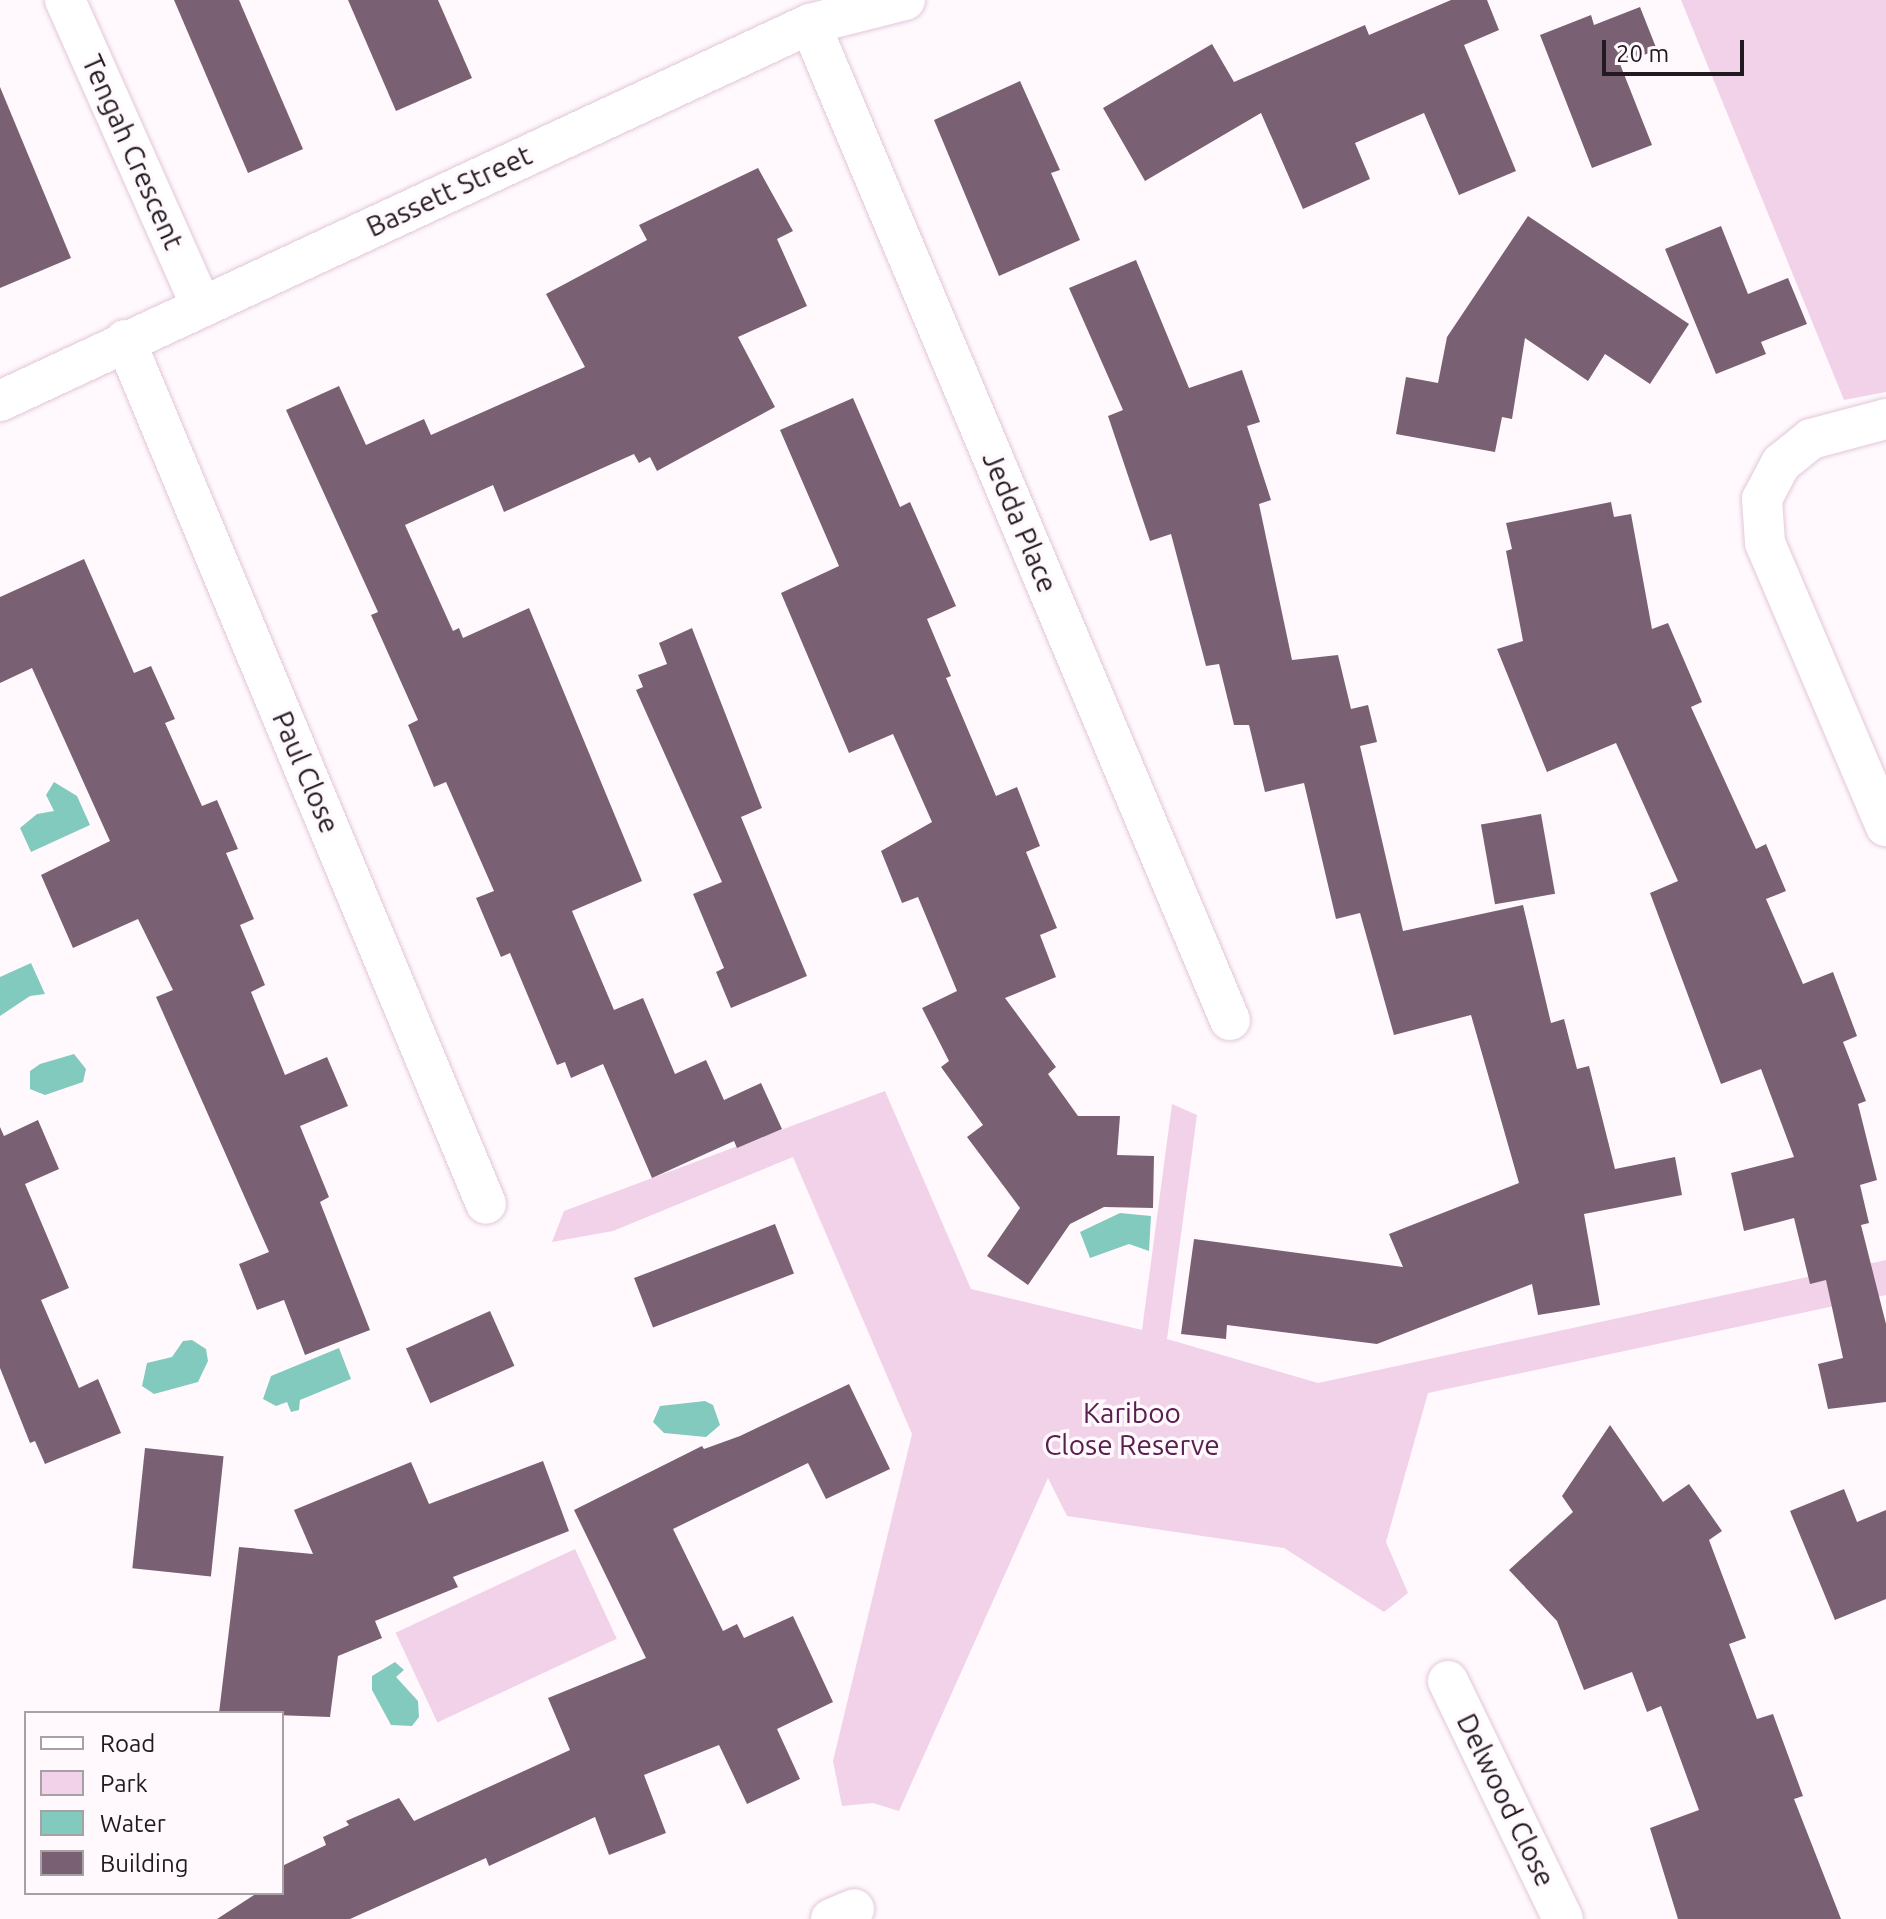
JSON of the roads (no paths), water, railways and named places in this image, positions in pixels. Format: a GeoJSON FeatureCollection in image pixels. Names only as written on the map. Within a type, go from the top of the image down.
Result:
{"type":"FeatureCollection","features":[{"type":"Feature","properties":{"kind":"street","name":"Tengah Crescent"},"geometry":{"type":"LineString","coordinates":[[65,0],[201,305]]}},
{"type":"Feature","properties":{"kind":"street","name":"Bassett Street"},"geometry":{"type":"LineString","coordinates":[[0,401],[125,340],[810,24],[905,0]]}},
{"type":"Feature","properties":{"kind":"street","name":"Jedda Place"},"geometry":{"type":"LineString","coordinates":[[810,24],[1230,1020]]}},
{"type":"Feature","properties":{"kind":"street","name":"Paul Close"},"geometry":{"type":"LineString","coordinates":[[125,340],[486,1204]]}},
{"type":"Feature","properties":{"kind":"street"},"geometry":{"type":"LineString","coordinates":[[1886,419],[1811,439],[1781,463],[1762,499],[1765,543],[1886,826]]}},
{"type":"Feature","properties":{"kind":"street","name":"Delwood Close"},"geometry":{"type":"LineString","coordinates":[[1448,1681],[1563,1919]]}},
{"type":"Feature","properties":{"kind":"water"},"geometry":{"type":"Polygon","coordinates":[[[54,782],[77,796],[90,825],[31,852],[20,828],[37,814],[54,811],[46,795],[54,782]]]}},
{"type":"Feature","properties":{"kind":"water"},"geometry":{"type":"Polygon","coordinates":[[[31,963],[45,994],[30,996],[0,1016],[0,977],[31,963]]]}},
{"type":"Feature","properties":{"kind":"water"},"geometry":{"type":"Polygon","coordinates":[[[74,1054],[86,1069],[83,1082],[45,1095],[30,1089],[30,1071],[40,1064],[74,1054]]]}},
{"type":"Feature","properties":{"kind":"water"},"geometry":{"type":"Polygon","coordinates":[[[1120,1213],[1151,1216],[1149,1251],[1129,1244],[1090,1258],[1080,1232],[1120,1213]]]}},
{"type":"Feature","properties":{"kind":"water"},"geometry":{"type":"Polygon","coordinates":[[[192,1340],[206,1349],[208,1361],[198,1382],[154,1394],[142,1386],[147,1363],[172,1357],[183,1341],[192,1340]]]}},
{"type":"Feature","properties":{"kind":"water"},"geometry":{"type":"Polygon","coordinates":[[[339,1348],[351,1379],[300,1400],[299,1410],[291,1412],[287,1402],[276,1406],[263,1399],[271,1376],[339,1348]]]}},
{"type":"Feature","properties":{"kind":"water"},"geometry":{"type":"Polygon","coordinates":[[[705,1401],[713,1405],[720,1425],[706,1437],[664,1433],[653,1422],[660,1406],[705,1401]]]}},
{"type":"Feature","properties":{"kind":"water"},"geometry":{"type":"Polygon","coordinates":[[[395,1662],[404,1670],[396,1677],[418,1701],[419,1717],[412,1726],[391,1725],[372,1690],[372,1676],[395,1662]]]}},
{"type":"Feature","properties":{"kind":"park label","name":"Kariboo Close Reserve"},"geometry":{"type":"Point","coordinates":[1132,1429]}}]}
